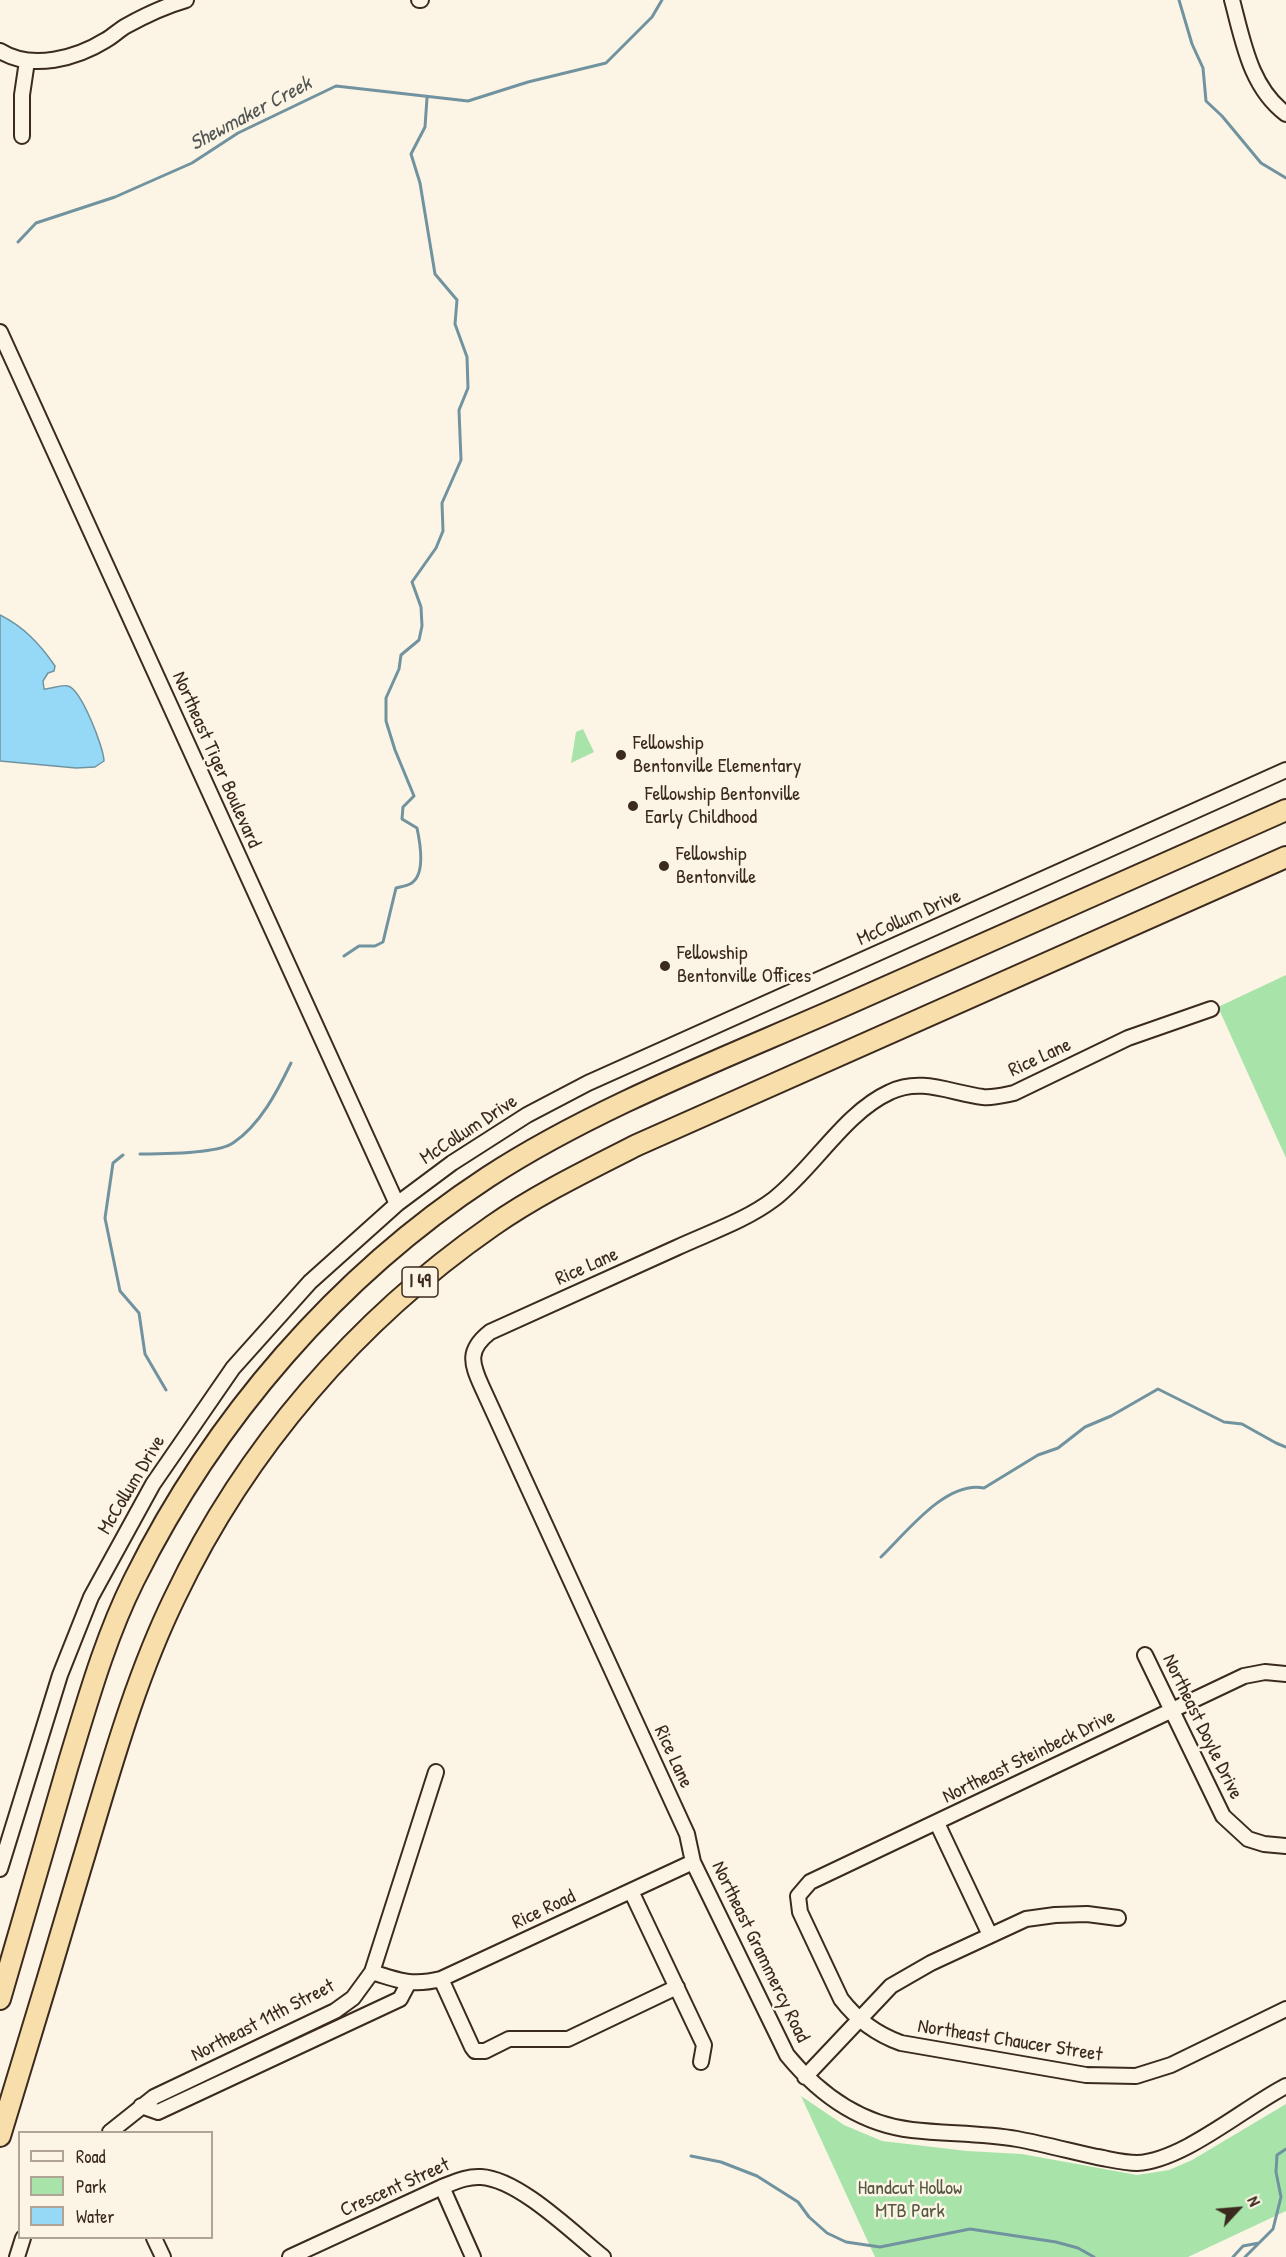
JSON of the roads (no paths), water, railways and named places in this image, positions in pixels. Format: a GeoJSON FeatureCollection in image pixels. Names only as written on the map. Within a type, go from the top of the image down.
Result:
{"type":"FeatureCollection","features":[{"type":"Feature","properties":{"kind":"highway","name":"I 49"},"geometry":{"type":"LineString","coordinates":[[0,1998],[79,1730],[103,1657],[132,1586],[167,1517],[210,1451],[257,1388],[309,1328],[365,1273],[425,1221],[489,1176],[556,1137],[698,1070],[1286,810]]}},
{"type":"Feature","properties":{"kind":"highway","name":"I 49"},"geometry":{"type":"LineString","coordinates":[[0,2136],[117,1750],[143,1672],[175,1597],[213,1525],[258,1456],[309,1391],[365,1331],[427,1276],[474,1240],[563,1182],[637,1144],[1286,857]]}},
{"type":"Feature","properties":{"kind":"street"},"geometry":{"type":"LineString","coordinates":[[0,51],[27,61],[56,59],[82,52],[171,4],[186,0]]}},
{"type":"Feature","properties":{"kind":"street"},"geometry":{"type":"LineString","coordinates":[[1232,0],[1249,63],[1260,88],[1286,114]]}},
{"type":"Feature","properties":{"kind":"street"},"geometry":{"type":"LineString","coordinates":[[22,136],[22,95],[27,61]]}},
{"type":"Feature","properties":{"kind":"street","name":"Northeast Tiger Boulevard"},"geometry":{"type":"LineString","coordinates":[[0,332],[397,1204]]}},
{"type":"Feature","properties":{"kind":"street","name":"McCollum Drive"},"geometry":{"type":"LineString","coordinates":[[0,1869],[60,1675],[91,1597],[153,1484],[233,1368],[310,1282],[397,1204],[452,1163],[527,1114],[588,1083],[1286,770]]}},
{"type":"Feature","properties":{"kind":"street","name":"Rice Lane"},"geometry":{"type":"LineString","coordinates":[[693,1862],[687,1834],[474,1370],[473,1354],[479,1341],[490,1332],[756,1210],[773,1200],[865,1109],[891,1091],[910,1086],[927,1085],[983,1097],[999,1097],[1014,1093],[1128,1038],[1211,1009]]}},
{"type":"Feature","properties":{"kind":"street","name":"Northeast Doyle Drive"},"geometry":{"type":"LineString","coordinates":[[1145,1655],[1222,1816],[1248,1839],[1264,1844],[1286,1846]]}},
{"type":"Feature","properties":{"kind":"street","name":"Northeast Steinbeck Drive"},"geometry":{"type":"LineString","coordinates":[[798,1896],[810,1882],[1251,1673],[1286,1674]]}},
{"type":"Feature","properties":{"kind":"street","name":"Northeast 11th Street"},"geometry":{"type":"LineString","coordinates":[[112,2131],[154,2097],[335,2011],[352,1998],[372,1972],[436,1772]]}},
{"type":"Feature","properties":{"kind":"street"},"geometry":{"type":"LineString","coordinates":[[937,1823],[990,1935]]}},
{"type":"Feature","properties":{"kind":"street","name":"Rice Road"},"geometry":{"type":"LineString","coordinates":[[372,1972],[408,1984],[441,1979],[693,1862]]}},
{"type":"Feature","properties":{"kind":"street","name":"Northeast Grammercy Road"},"geometry":{"type":"LineString","coordinates":[[693,1862],[787,2055],[805,2077],[852,2112],[877,2123],[910,2130],[1015,2139],[1137,2163],[1164,2157],[1199,2140],[1286,2086]]}},
{"type":"Feature","properties":{"kind":"street"},"geometry":{"type":"LineString","coordinates":[[631,1891],[704,2045],[701,2062]]}},
{"type":"Feature","properties":{"kind":"street","name":"Northeast Chaucer Street"},"geometry":{"type":"LineString","coordinates":[[798,1896],[800,1912],[841,1999],[850,2011],[881,2036],[901,2043],[1086,2074],[1124,2077],[1158,2070],[1286,2009]]}},
{"type":"Feature","properties":{"kind":"street"},"geometry":{"type":"LineString","coordinates":[[805,2077],[891,1986],[931,1963],[1026,1918],[1087,1914],[1118,1918]]}},
{"type":"Feature","properties":{"kind":"street"},"geometry":{"type":"LineString","coordinates":[[441,1979],[475,2051],[485,2051],[509,2039],[568,2040],[677,1987]]}},
{"type":"Feature","properties":{"kind":"street"},"geometry":{"type":"LineString","coordinates":[[141,2106],[158,2112],[400,1999],[408,1984]]}},
{"type":"Feature","properties":{"kind":"street","name":"Crescent Street"},"geometry":{"type":"LineString","coordinates":[[290,2257],[466,2177],[502,2181],[526,2195],[603,2257]]}},
{"type":"Feature","properties":{"kind":"street"},"geometry":{"type":"LineString","coordinates":[[442,2187],[473,2257]]}},
{"type":"Feature","properties":{"kind":"street"},"geometry":{"type":"LineString","coordinates":[[17,2257],[23,2239]]}},
{"type":"Feature","properties":{"kind":"street"},"geometry":{"type":"LineString","coordinates":[[154,2239],[163,2257]]}},
{"type":"Feature","properties":{"kind":"water"},"geometry":{"type":"Polygon","coordinates":[[[0,615],[31,637],[55,666],[54,671],[48,673],[43,681],[44,689],[68,686],[79,697],[96,732],[104,761],[95,767],[76,768],[0,761],[0,615]]]}},
{"type":"Feature","properties":{"kind":"waterway","name":"Shewmaker Creek"},"geometry":{"type":"LineString","coordinates":[[18,242],[36,223],[115,197],[192,163],[238,133],[336,86],[468,101],[528,82],[606,63],[652,17],[662,0]]}},
{"type":"Feature","properties":{"kind":"waterway"},"geometry":{"type":"LineString","coordinates":[[1179,0],[1192,44],[1203,68],[1206,101],[1222,116],[1261,163],[1286,178]]}},
{"type":"Feature","properties":{"kind":"waterway"},"geometry":{"type":"LineString","coordinates":[[344,956],[359,946],[375,946],[383,942],[396,888],[408,885],[415,880],[420,866],[417,828],[402,819],[403,807],[414,796],[386,721],[386,698],[399,669],[401,655],[419,640],[422,626],[421,607],[412,582],[436,548],[443,531],[442,503],[461,460],[459,410],[468,388],[467,357],[455,324],[457,300],[435,274],[420,183],[411,154],[425,127],[427,98]]}},
{"type":"Feature","properties":{"kind":"waterway"},"geometry":{"type":"LineString","coordinates":[[140,1154],[202,1151],[225,1147],[233,1143],[243,1136],[260,1117],[291,1063]]}},
{"type":"Feature","properties":{"kind":"waterway"},"geometry":{"type":"LineString","coordinates":[[123,1155],[113,1163],[105,1218],[120,1291],[139,1313],[145,1354],[166,1390]]}},
{"type":"Feature","properties":{"kind":"waterway"},"geometry":{"type":"LineString","coordinates":[[881,1557],[941,1500],[955,1492],[970,1488],[984,1488],[1038,1455],[1058,1448],[1085,1427],[1111,1416],[1158,1389],[1224,1422],[1242,1424],[1286,1447]]}},
{"type":"Feature","properties":{"kind":"waterway"},"geometry":{"type":"LineString","coordinates":[[1245,2257],[1273,2229],[1281,2197],[1276,2172],[1277,2155],[1286,2149]]}},
{"type":"Feature","properties":{"kind":"waterway"},"geometry":{"type":"LineString","coordinates":[[691,2156],[721,2162],[757,2176],[798,2202],[809,2217],[827,2233],[846,2242],[880,2247],[970,2229],[1056,2242],[1078,2248],[1094,2257]]}},
{"type":"Feature","properties":{"kind":"waterway"},"geometry":{"type":"LineString","coordinates":[[1233,2257],[1243,2246],[1259,2243]]}},
{"type":"Feature","properties":{"kind":"place","name":"Fellowship Bentonville Elementary"},"geometry":{"type":"Point","coordinates":[621,755]}},
{"type":"Feature","properties":{"kind":"place","name":"Fellowship Bentonville Early Childhood"},"geometry":{"type":"Point","coordinates":[633,806]}},
{"type":"Feature","properties":{"kind":"place","name":"Fellowship Bentonville"},"geometry":{"type":"Point","coordinates":[664,866]}},
{"type":"Feature","properties":{"kind":"place","name":"Fellowship Bentonville Offices"},"geometry":{"type":"Point","coordinates":[665,966]}},
{"type":"Feature","properties":{"kind":"park label","name":"Handcut Hollow MTB Park"},"geometry":{"type":"Point","coordinates":[910,2200]}}]}
